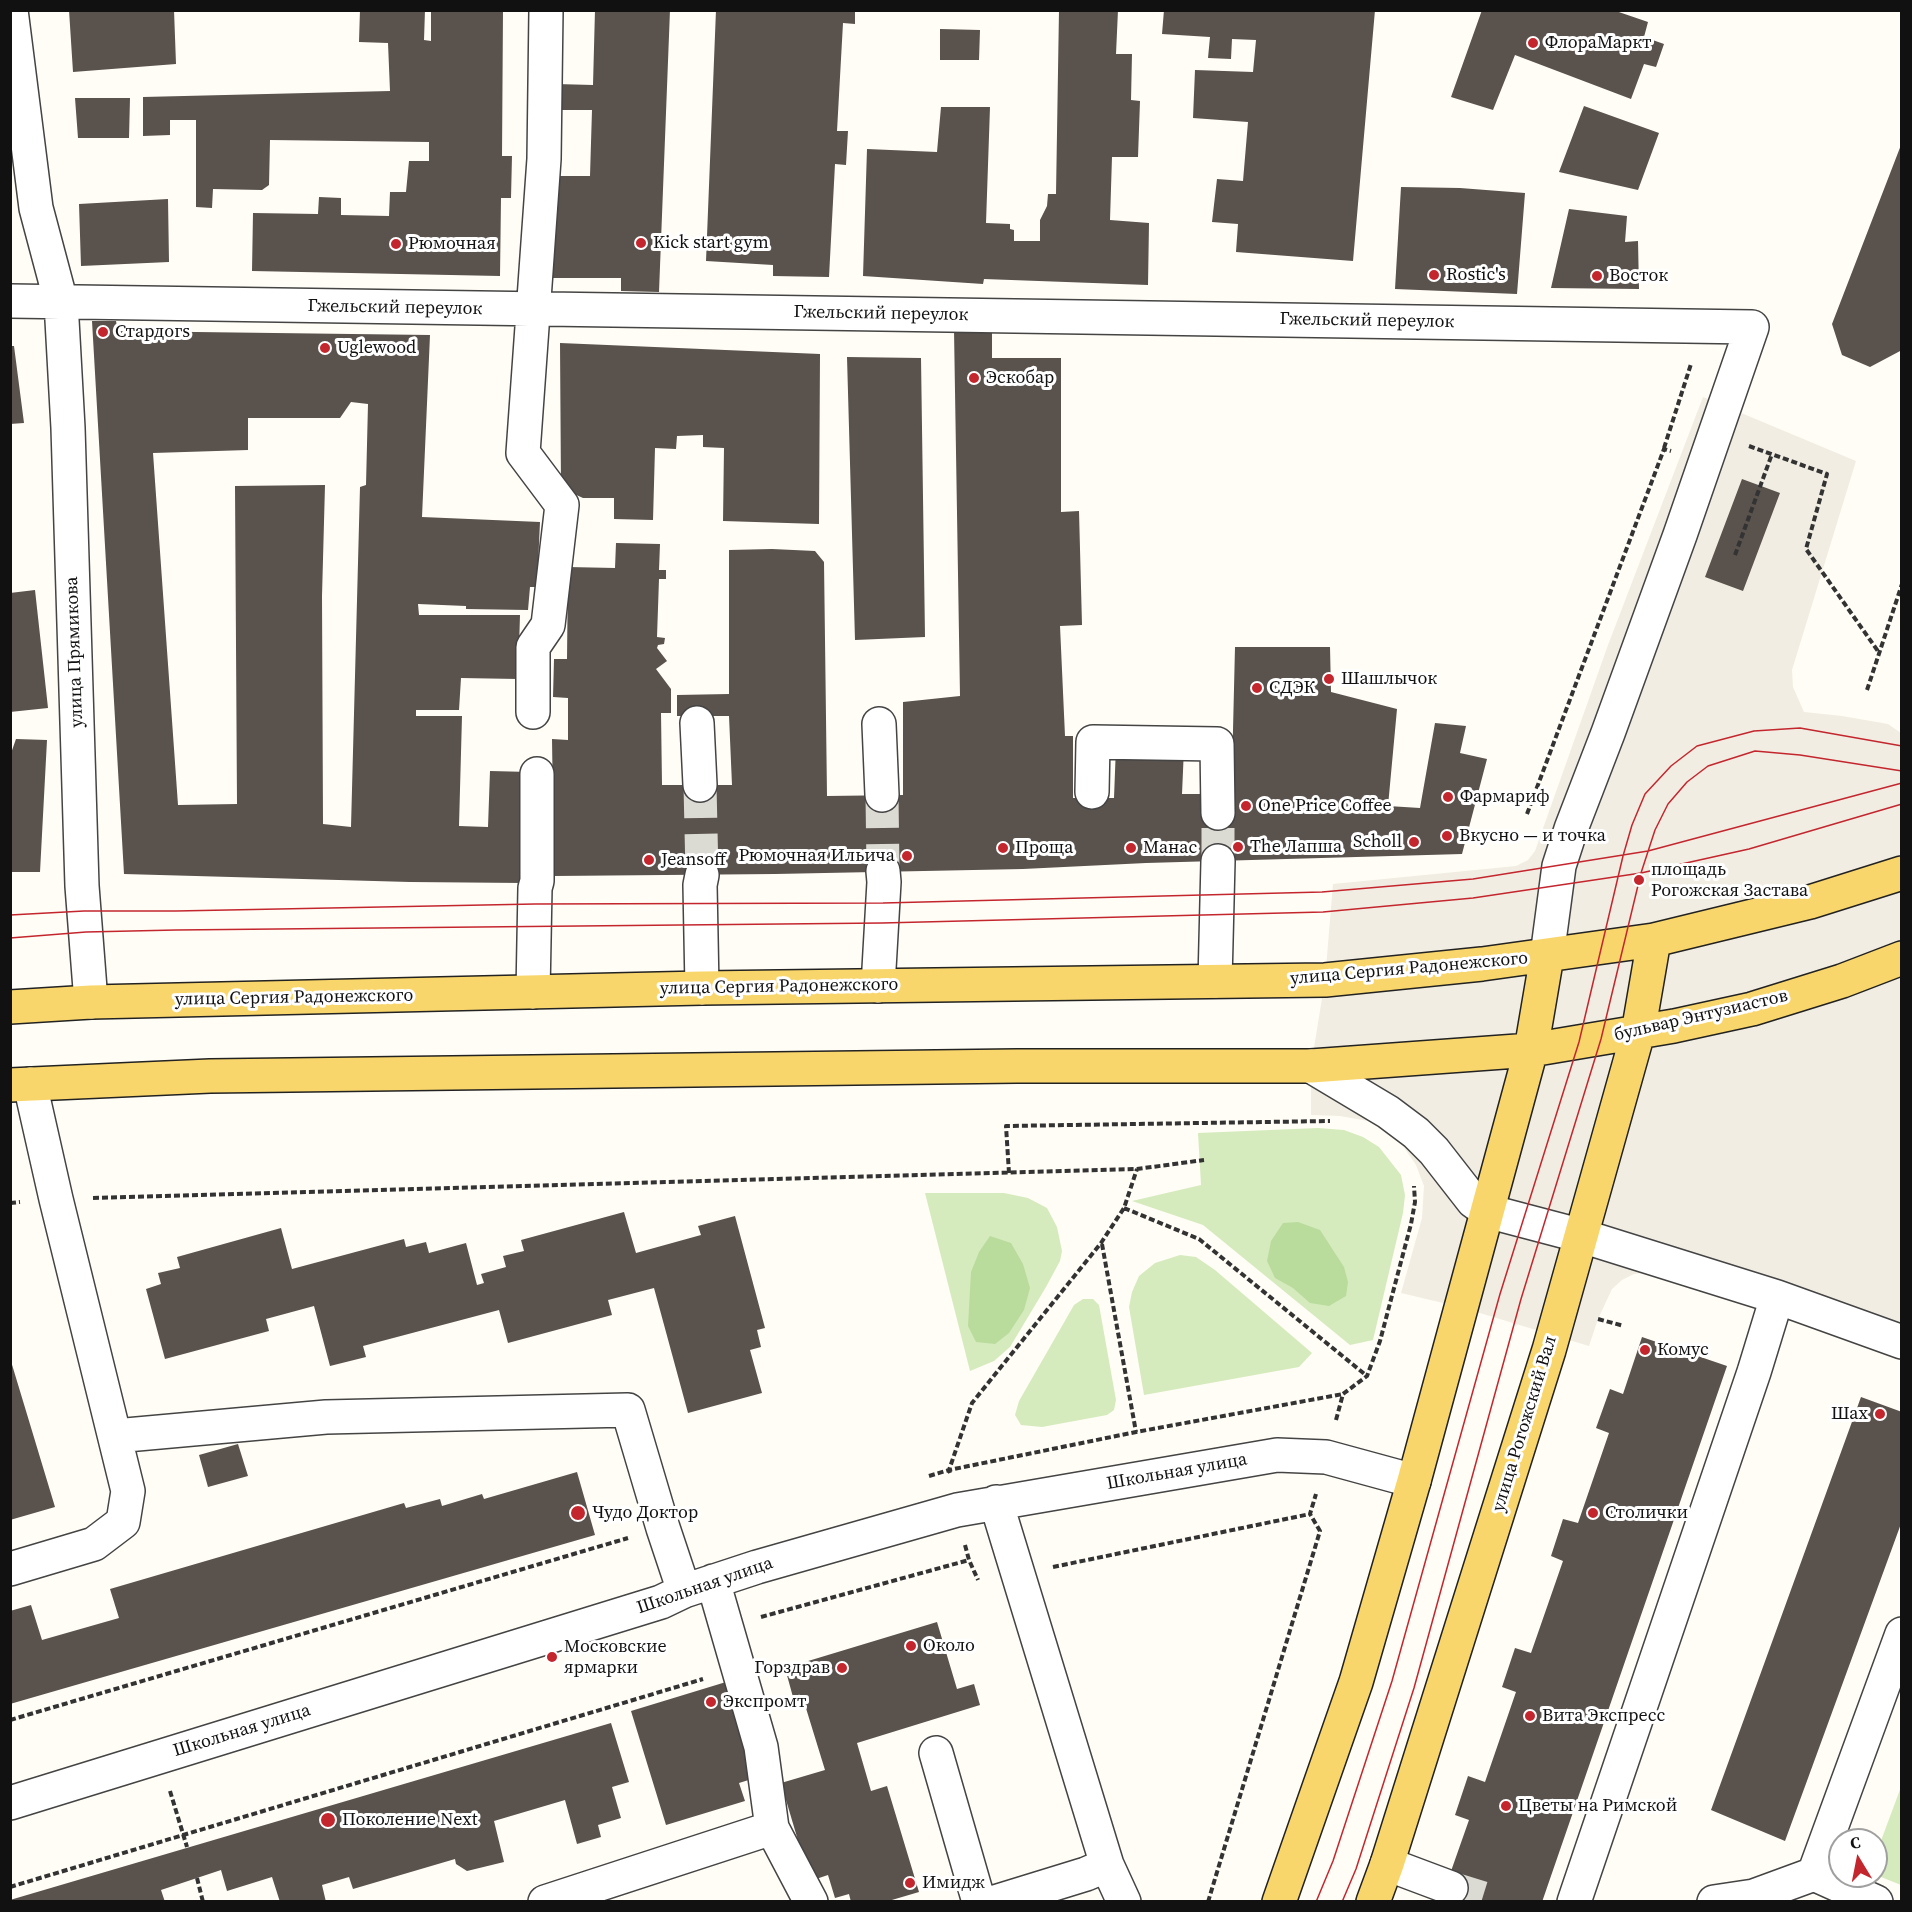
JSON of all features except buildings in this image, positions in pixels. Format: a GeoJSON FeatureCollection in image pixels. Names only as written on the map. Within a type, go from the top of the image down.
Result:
{"type":"FeatureCollection","features":[{"type":"Feature","properties":{"kind":"main road"},"geometry":{"type":"LineString","coordinates":[[1279,1902],[1356,1682],[1414,1481],[1531,1050],[1547,956],[1654,940],[1810,902],[1902,873]]}},
{"type":"Feature","properties":{"kind":"main road","name":"улица Рогожский Вал"},"geometry":{"type":"LineString","coordinates":[[1373,1902],[1549,1350],[1638,1033],[1654,940]]}},
{"type":"Feature","properties":{"kind":"main road","name":"улица Сергия Радонежского"},"geometry":{"type":"LineString","coordinates":[[10,1007],[91,1002],[702,988],[1325,980],[1547,956]]}},
{"type":"Feature","properties":{"kind":"main road","name":"бульвар Энтузиастов"},"geometry":{"type":"LineString","coordinates":[[1531,1050],[1638,1033],[1752,1009],[1842,981],[1902,958]]}},
{"type":"Feature","properties":{"kind":"main road"},"geometry":{"type":"LineString","coordinates":[[20,1084],[210,1076],[1017,1066],[1311,1066],[1531,1050]]}},
{"type":"Feature","properties":{"kind":"street","name":"улица Прямикова"},"geometry":{"type":"LineString","coordinates":[[11,10],[36,208],[61,302],[68,440],[82,886],[91,1002]]}},
{"type":"Feature","properties":{"kind":"street"},"geometry":{"type":"LineString","coordinates":[[533,712],[533,647],[548,625],[562,505],[523,453],[544,159],[546,10]]}},
{"type":"Feature","properties":{"kind":"street","name":"Гжельский переулок"},"geometry":{"type":"LineString","coordinates":[[10,301],[1752,327],[1680,535],[1570,830],[1559,866],[1547,956]]}},
{"type":"Feature","properties":{"kind":"street"},"geometry":{"type":"LineString","coordinates":[[697,723],[700,785]]}},
{"type":"Feature","properties":{"kind":"street"},"geometry":{"type":"LineString","coordinates":[[879,724],[882,795]]}},
{"type":"Feature","properties":{"kind":"street"},"geometry":{"type":"LineString","coordinates":[[1092,792],[1093,742],[1217,744],[1218,813]]}},
{"type":"Feature","properties":{"kind":"street"},"geometry":{"type":"LineString","coordinates":[[534,992],[537,774]]}},
{"type":"Feature","properties":{"kind":"street"},"geometry":{"type":"LineString","coordinates":[[1215,981],[1218,861]]}},
{"type":"Feature","properties":{"kind":"street"},"geometry":{"type":"LineString","coordinates":[[878,986],[883,871]]}},
{"type":"Feature","properties":{"kind":"street"},"geometry":{"type":"LineString","coordinates":[[702,875],[700,885],[702,988]]}},
{"type":"Feature","properties":{"kind":"street"},"geometry":{"type":"LineString","coordinates":[[1311,1066],[1416,1133],[1434,1151],[1473,1201],[1487,1211],[1582,1236],[1777,1297],[1886,1327],[1902,1341]]}},
{"type":"Feature","properties":{"kind":"street"},"geometry":{"type":"LineString","coordinates":[[10,1569],[94,1544],[123,1522],[128,1491],[56,1199],[20,1084]]}},
{"type":"Feature","properties":{"kind":"street"},"geometry":{"type":"LineString","coordinates":[[1574,1902],[1754,1372],[1777,1297]]}},
{"type":"Feature","properties":{"kind":"street"},"geometry":{"type":"LineString","coordinates":[[115,1436],[326,1417],[628,1410],[663,1528],[686,1591],[726,1627],[761,1747],[772,1828],[811,1902]]}},
{"type":"Feature","properties":{"kind":"street","name":"Школьная улица"},"geometry":{"type":"LineString","coordinates":[[10,1803],[757,1567],[996,1502],[1277,1455],[1326,1457],[1414,1481]]}},
{"type":"Feature","properties":{"kind":"street"},"geometry":{"type":"LineString","coordinates":[[996,1502],[1107,1865],[1124,1902]]}},
{"type":"Feature","properties":{"kind":"street"},"geometry":{"type":"LineString","coordinates":[[1814,1874],[1902,1634]]}},
{"type":"Feature","properties":{"kind":"street"},"geometry":{"type":"LineString","coordinates":[[936,1753],[979,1902]]}},
{"type":"Feature","properties":{"kind":"street"},"geometry":{"type":"LineString","coordinates":[[545,1902],[772,1828]]}},
{"type":"Feature","properties":{"kind":"street"},"geometry":{"type":"LineString","coordinates":[[1387,1864],[1451,1888]]}},
{"type":"Feature","properties":{"kind":"street"},"geometry":{"type":"LineString","coordinates":[[994,1902],[1086,1874],[1107,1865]]}},
{"type":"Feature","properties":{"kind":"street"},"geometry":{"type":"LineString","coordinates":[[1714,1902],[1754,1896],[1814,1874],[1876,1902]]}},
{"type":"Feature","properties":{"kind":"path"},"geometry":{"type":"LineString","coordinates":[[1527,814],[1664,449],[1703,326]]}},
{"type":"Feature","properties":{"kind":"path"},"geometry":{"type":"LineString","coordinates":[[1741,443],[1827,474],[1806,549],[1880,654]]}},
{"type":"Feature","properties":{"kind":"path"},"geometry":{"type":"LineString","coordinates":[[1664,449],[1673,452]]}},
{"type":"Feature","properties":{"kind":"path"},"geometry":{"type":"LineString","coordinates":[[1735,555],[1773,454]]}},
{"type":"Feature","properties":{"kind":"path"},"geometry":{"type":"LineString","coordinates":[[1867,690],[1902,584]]}},
{"type":"Feature","properties":{"kind":"path"},"geometry":{"type":"LineString","coordinates":[[1009,1173],[1006,1126],[1337,1122]]}},
{"type":"Feature","properties":{"kind":"path"},"geometry":{"type":"LineString","coordinates":[[10,1203],[56,1199],[1137,1170],[1204,1160]]}},
{"type":"Feature","properties":{"kind":"path"},"geometry":{"type":"LineString","coordinates":[[949,1470],[972,1403],[1101,1243],[1124,1208],[1137,1170]]}},
{"type":"Feature","properties":{"kind":"path"},"geometry":{"type":"LineString","coordinates":[[1334,1426],[1343,1394],[1367,1376],[1380,1341],[1415,1202],[1412,1177]]}},
{"type":"Feature","properties":{"kind":"path"},"geometry":{"type":"LineString","coordinates":[[1124,1208],[1199,1239],[1367,1376]]}},
{"type":"Feature","properties":{"kind":"path"},"geometry":{"type":"LineString","coordinates":[[1101,1243],[1136,1432]]}},
{"type":"Feature","properties":{"kind":"path"},"geometry":{"type":"LineString","coordinates":[[1400,1268],[1407,1270]]}},
{"type":"Feature","properties":{"kind":"path"},"geometry":{"type":"LineString","coordinates":[[1598,1319],[1624,1326]]}},
{"type":"Feature","properties":{"kind":"path"},"geometry":{"type":"LineString","coordinates":[[1208,1902],[1320,1531],[1310,1514],[1318,1488]]}},
{"type":"Feature","properties":{"kind":"path"},"geometry":{"type":"LineString","coordinates":[[1018,1574],[1310,1514]]}},
{"type":"Feature","properties":{"kind":"path"},"geometry":{"type":"LineString","coordinates":[[10,1720],[663,1528]]}},
{"type":"Feature","properties":{"kind":"path"},"geometry":{"type":"LineString","coordinates":[[726,1627],[969,1560]]}},
{"type":"Feature","properties":{"kind":"path"},"geometry":{"type":"LineString","coordinates":[[10,1887],[738,1669]]}},
{"type":"Feature","properties":{"kind":"path"},"geometry":{"type":"LineString","coordinates":[[160,1756],[188,1847]]}},
{"type":"Feature","properties":{"kind":"path"},"geometry":{"type":"LineString","coordinates":[[197,1878],[203,1902]]}},
{"type":"Feature","properties":{"kind":"green space"},"geometry":{"type":"Polygon","coordinates":[[[1318,1128],[1344,1130],[1363,1137],[1379,1147],[1401,1175],[1405,1195],[1403,1213],[1373,1340],[1350,1345],[1203,1225],[1132,1201],[1201,1185],[1198,1133],[1318,1128]]]}},
{"type":"Feature","properties":{"kind":"green space"},"geometry":{"type":"Polygon","coordinates":[[[925,1193],[1004,1193],[1028,1198],[1047,1208],[1057,1227],[1062,1251],[1060,1261],[1010,1347],[994,1361],[970,1371],[925,1193]]]}},
{"type":"Feature","properties":{"kind":"green space"},"geometry":{"type":"Polygon","coordinates":[[[1298,1222],[1320,1230],[1344,1267],[1348,1282],[1346,1296],[1329,1306],[1310,1303],[1293,1288],[1275,1278],[1267,1261],[1271,1241],[1283,1223],[1298,1222]]]}},
{"type":"Feature","properties":{"kind":"green space"},"geometry":{"type":"Polygon","coordinates":[[[990,1236],[1011,1243],[1023,1264],[1030,1288],[1024,1310],[1009,1333],[995,1344],[976,1342],[968,1326],[971,1272],[979,1252],[990,1236]]]}},
{"type":"Feature","properties":{"kind":"green space"},"geometry":{"type":"Polygon","coordinates":[[[1180,1255],[1196,1257],[1215,1270],[1312,1353],[1299,1367],[1144,1395],[1129,1307],[1132,1292],[1139,1276],[1155,1263],[1180,1255]]]}},
{"type":"Feature","properties":{"kind":"green space"},"geometry":{"type":"Polygon","coordinates":[[[1083,1299],[1093,1299],[1099,1305],[1116,1400],[1114,1410],[1107,1415],[1042,1427],[1021,1425],[1015,1415],[1019,1401],[1074,1305],[1083,1299]]]}},
{"type":"Feature","properties":{"kind":"green space"},"geometry":{"type":"Polygon","coordinates":[[[1901,1787],[1901,1885],[1888,1880],[1888,1828],[1886,1828],[1901,1787]]]}},
{"type":"Feature","properties":{"kind":"shaded area","name":"площадь Рогожская Застава"},"geometry":{"type":"Polygon","coordinates":[[[1703,397],[1856,461],[1792,670],[1793,687],[1804,712],[1888,724],[1901,733],[1901,1357],[1648,1272],[1634,1274],[1622,1280],[1612,1289],[1589,1346],[1460,1307],[1401,1293],[1422,1218],[1424,1186],[1416,1165],[1403,1146],[1368,1121],[1340,1116],[1311,1115],[1311,1066],[1325,980],[1333,884],[1516,866],[1528,860],[1535,851],[1608,645],[1703,397]]]}},
{"type":"Feature","properties":{"kind":"tunnel"},"geometry":{"type":"LineString","coordinates":[[700,785],[702,875]]}},
{"type":"Feature","properties":{"kind":"tunnel"},"geometry":{"type":"LineString","coordinates":[[882,795],[883,871]]}},
{"type":"Feature","properties":{"kind":"tunnel"},"geometry":{"type":"LineString","coordinates":[[1218,813],[1218,861]]}},
{"type":"Feature","properties":{"kind":"tunnel"},"geometry":{"type":"LineString","coordinates":[[1451,1888],[1496,1902]]}},
{"type":"Feature","properties":{"kind":"tram line"},"geometry":{"type":"LineString","coordinates":[[1316,1902],[1333,1861],[1392,1681],[1500,1294],[1579,1042],[1623,856],[1632,825],[1645,794],[1671,766],[1697,746],[1754,731],[1800,728],[1902,746]]}},
{"type":"Feature","properties":{"kind":"tram line"},"geometry":{"type":"LineString","coordinates":[[1342,1902],[1356,1869],[1414,1688],[1521,1299],[1601,1039],[1641,873],[1655,830],[1668,804],[1687,782],[1708,766],[1755,751],[1800,755],[1902,771]]}},
{"type":"Feature","properties":{"kind":"tram line"},"geometry":{"type":"LineString","coordinates":[[10,915],[84,911],[535,904],[883,903],[1322,892],[1473,879],[1648,851],[1902,783]]}},
{"type":"Feature","properties":{"kind":"tram line"},"geometry":{"type":"LineString","coordinates":[[10,938],[86,932],[176,930],[882,923],[1323,912],[1473,898],[1641,873],[1749,849],[1902,804]]}},
{"type":"Feature","properties":{"kind":"place","name":"ФлораМаркт"},"geometry":{"type":"Point","coordinates":[1533,43]}},
{"type":"Feature","properties":{"kind":"place","name":"Kick start gym"},"geometry":{"type":"Point","coordinates":[641,243]}},
{"type":"Feature","properties":{"kind":"place","name":"Рюмочная"},"geometry":{"type":"Point","coordinates":[396,244]}},
{"type":"Feature","properties":{"kind":"place","name":"Rostic's"},"geometry":{"type":"Point","coordinates":[1434,275]}},
{"type":"Feature","properties":{"kind":"place","name":"Восток"},"geometry":{"type":"Point","coordinates":[1597,276]}},
{"type":"Feature","properties":{"kind":"place","name":"Стардогs"},"geometry":{"type":"Point","coordinates":[103,332]}},
{"type":"Feature","properties":{"kind":"place","name":"Uglewood"},"geometry":{"type":"Point","coordinates":[325,348]}},
{"type":"Feature","properties":{"kind":"place","name":"Эскобар"},"geometry":{"type":"Point","coordinates":[974,378]}},
{"type":"Feature","properties":{"kind":"place","name":"Шашлычок"},"geometry":{"type":"Point","coordinates":[1329,679]}},
{"type":"Feature","properties":{"kind":"place","name":"СДЭК"},"geometry":{"type":"Point","coordinates":[1257,688]}},
{"type":"Feature","properties":{"kind":"place","name":"Фармариф"},"geometry":{"type":"Point","coordinates":[1448,797]}},
{"type":"Feature","properties":{"kind":"place","name":"One Price Coffee"},"geometry":{"type":"Point","coordinates":[1246,806]}},
{"type":"Feature","properties":{"kind":"place","name":"Вкусно — и точка"},"geometry":{"type":"Point","coordinates":[1447,836]}},
{"type":"Feature","properties":{"kind":"place","name":"Scholl"},"geometry":{"type":"Point","coordinates":[1414,842]}},
{"type":"Feature","properties":{"kind":"place","name":"The Лапша"},"geometry":{"type":"Point","coordinates":[1238,847]}},
{"type":"Feature","properties":{"kind":"place","name":"Проща"},"geometry":{"type":"Point","coordinates":[1003,848]}},
{"type":"Feature","properties":{"kind":"place","name":"Манас"},"geometry":{"type":"Point","coordinates":[1131,848]}},
{"type":"Feature","properties":{"kind":"place","name":"Рюмочная Ильича"},"geometry":{"type":"Point","coordinates":[907,856]}},
{"type":"Feature","properties":{"kind":"place","name":"Jeansoff"},"geometry":{"type":"Point","coordinates":[649,860]}},
{"type":"Feature","properties":{"kind":"place","name":"площадь Рогожская Застава"},"geometry":{"type":"Point","coordinates":[1639,880]}},
{"type":"Feature","properties":{"kind":"place","name":"Комус"},"geometry":{"type":"Point","coordinates":[1645,1350]}},
{"type":"Feature","properties":{"kind":"place","name":"Шах"},"geometry":{"type":"Point","coordinates":[1880,1414]}},
{"type":"Feature","properties":{"kind":"place","name":"Чудо Доктор"},"geometry":{"type":"Point","coordinates":[578,1513]}},
{"type":"Feature","properties":{"kind":"place","name":"Столички"},"geometry":{"type":"Point","coordinates":[1593,1513]}},
{"type":"Feature","properties":{"kind":"place","name":"Около"},"geometry":{"type":"Point","coordinates":[911,1646]}},
{"type":"Feature","properties":{"kind":"place","name":"Московские ярмарки"},"geometry":{"type":"Point","coordinates":[552,1657]}},
{"type":"Feature","properties":{"kind":"place","name":"Горздрав"},"geometry":{"type":"Point","coordinates":[842,1668]}},
{"type":"Feature","properties":{"kind":"place","name":"Экспромт"},"geometry":{"type":"Point","coordinates":[711,1702]}},
{"type":"Feature","properties":{"kind":"place","name":"Вита Экспресс"},"geometry":{"type":"Point","coordinates":[1530,1716]}},
{"type":"Feature","properties":{"kind":"place","name":"Цветы на Римской"},"geometry":{"type":"Point","coordinates":[1506,1806]}},
{"type":"Feature","properties":{"kind":"place","name":"Поколение Next"},"geometry":{"type":"Point","coordinates":[328,1820]}},
{"type":"Feature","properties":{"kind":"place","name":"Имидж"},"geometry":{"type":"Point","coordinates":[910,1883]}}]}
